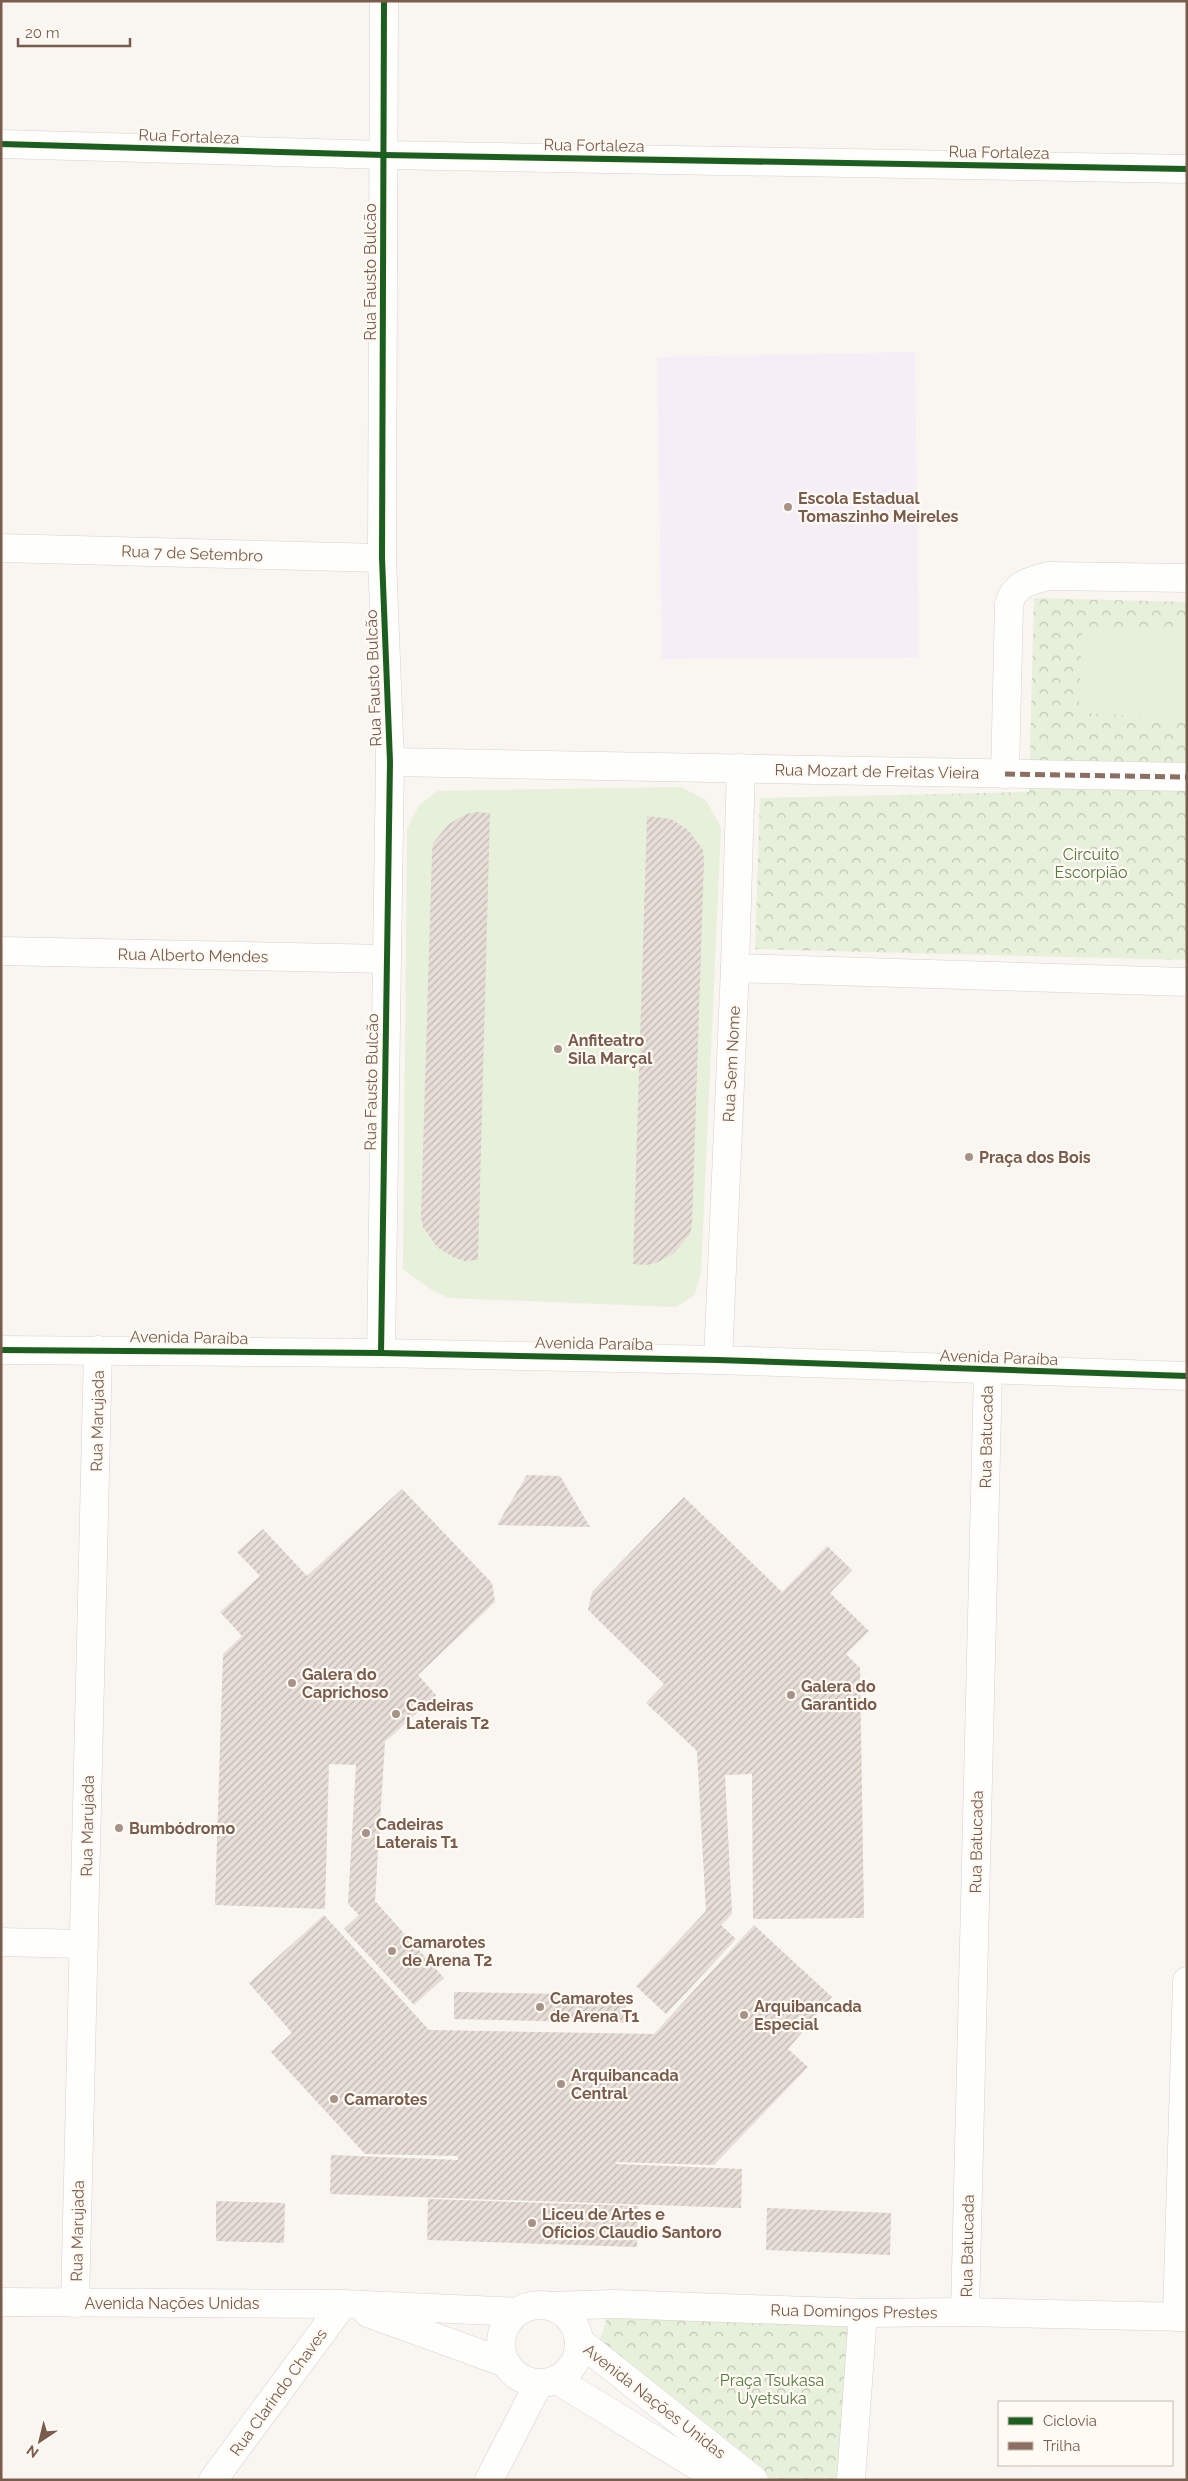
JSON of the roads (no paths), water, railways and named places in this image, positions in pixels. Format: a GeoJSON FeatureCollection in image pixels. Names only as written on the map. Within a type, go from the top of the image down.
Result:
{"type":"FeatureCollection","features":[{"type":"Feature","properties":{"kind":"street","name":"Rua Fausto Bulcão"},"geometry":{"type":"LineString","coordinates":[[381,1353],[390,762],[382,558],[384,1]]}},
{"type":"Feature","properties":{"kind":"street","name":"Rua Fortaleza"},"geometry":{"type":"LineString","coordinates":[[1,144],[384,155],[1187,169]]}},
{"type":"Feature","properties":{"kind":"street","name":"Rua 7 de Setembro"},"geometry":{"type":"LineString","coordinates":[[1,548],[382,558]]}},
{"type":"Feature","properties":{"kind":"street"},"geometry":{"type":"LineString","coordinates":[[1187,578],[1048,576],[1030,581],[1016,590],[1009,604],[1005,774],[1187,778]]}},
{"type":"Feature","properties":{"kind":"street","name":"Rua Mozart de Freitas Vieira"},"geometry":{"type":"LineString","coordinates":[[390,762],[1005,774]]}},
{"type":"Feature","properties":{"kind":"street","name":"Rua Sem Nome"},"geometry":{"type":"LineString","coordinates":[[718,1360],[735,968],[741,768]]}},
{"type":"Feature","properties":{"kind":"street","name":"Rua Alberto Mendes"},"geometry":{"type":"LineString","coordinates":[[1,951],[386,959]]}},
{"type":"Feature","properties":{"kind":"street"},"geometry":{"type":"LineString","coordinates":[[735,968],[1187,982]]}},
{"type":"Feature","properties":{"kind":"street","name":"Avenida Paraíba"},"geometry":{"type":"LineString","coordinates":[[1,1350],[381,1353],[718,1360],[988,1371],[1187,1376]]}},
{"type":"Feature","properties":{"kind":"street","name":"Rua Marujada"},"geometry":{"type":"LineString","coordinates":[[76,2303],[98,1350]]}},
{"type":"Feature","properties":{"kind":"street","name":"Rua Batucada"},"geometry":{"type":"LineString","coordinates":[[965,2312],[988,1371]]}},
{"type":"Feature","properties":{"kind":"street"},"geometry":{"type":"LineString","coordinates":[[1,1942],[84,1944]]}},
{"type":"Feature","properties":{"kind":"street"},"geometry":{"type":"LineString","coordinates":[[1182,2317],[1187,1981]]}},
{"type":"Feature","properties":{"kind":"street","name":"Avenida Nações Unidas"},"geometry":{"type":"LineString","coordinates":[[1,2302],[343,2304],[518,2312]]}},
{"type":"Feature","properties":{"kind":"street"},"geometry":{"type":"LineString","coordinates":[[343,2304],[506,2363]]}},
{"type":"Feature","properties":{"kind":"street","name":"Rua Clarindo Chaves"},"geometry":{"type":"LineString","coordinates":[[213,2480],[343,2304]]}},
{"type":"Feature","properties":{"kind":"street","name":"Rua Domingos Prestes"},"geometry":{"type":"LineString","coordinates":[[550,2306],[638,2304],[863,2313],[965,2312],[1182,2317]]}},
{"type":"Feature","properties":{"kind":"street"},"geometry":{"type":"LineString","coordinates":[[506,2363],[501,2345],[503,2332],[509,2321],[518,2312],[533,2306],[550,2306]]}},
{"type":"Feature","properties":{"kind":"street","name":"Avenida Nações Unidas"},"geometry":{"type":"LineString","coordinates":[[548,2381],[567,2373],[579,2353],[580,2341],[571,2319],[550,2306]]}},
{"type":"Feature","properties":{"kind":"street"},"geometry":{"type":"LineString","coordinates":[[852,2480],[863,2313]]}},
{"type":"Feature","properties":{"kind":"street","name":"Avenida Nações Unidas"},"geometry":{"type":"LineString","coordinates":[[580,2341],[754,2480]]}},
{"type":"Feature","properties":{"kind":"street","name":"Avenida Nações Unidas"},"geometry":{"type":"LineString","coordinates":[[506,2363],[520,2378],[548,2381],[720,2480]]}},
{"type":"Feature","properties":{"kind":"street"},"geometry":{"type":"LineString","coordinates":[[490,2480],[548,2381]]}},
{"type":"Feature","properties":{"kind":"place","name":"Escola Estadual Tomaszinho Meireles"},"geometry":{"type":"Point","coordinates":[788,507]}},
{"type":"Feature","properties":{"kind":"place","name":"Anfiteatro Sila Marçal"},"geometry":{"type":"Point","coordinates":[558,1049]}},
{"type":"Feature","properties":{"kind":"place","name":"Praça dos Bois"},"geometry":{"type":"Point","coordinates":[969,1157]}},
{"type":"Feature","properties":{"kind":"place","name":"Galera do Caprichoso"},"geometry":{"type":"Point","coordinates":[292,1683]}},
{"type":"Feature","properties":{"kind":"place","name":"Galera do Garantido"},"geometry":{"type":"Point","coordinates":[791,1695]}},
{"type":"Feature","properties":{"kind":"place","name":"Cadeiras Laterais T2"},"geometry":{"type":"Point","coordinates":[396,1714]}},
{"type":"Feature","properties":{"kind":"place","name":"Bumbódromo"},"geometry":{"type":"Point","coordinates":[119,1828]}},
{"type":"Feature","properties":{"kind":"place","name":"Cadeiras Laterais T1"},"geometry":{"type":"Point","coordinates":[366,1833]}},
{"type":"Feature","properties":{"kind":"place","name":"Camarotes de Arena T2"},"geometry":{"type":"Point","coordinates":[392,1951]}},
{"type":"Feature","properties":{"kind":"place","name":"Camarotes de Arena T1"},"geometry":{"type":"Point","coordinates":[540,2007]}},
{"type":"Feature","properties":{"kind":"place","name":"Arquibancada Especial"},"geometry":{"type":"Point","coordinates":[744,2015]}},
{"type":"Feature","properties":{"kind":"place","name":"Arquibancada Central"},"geometry":{"type":"Point","coordinates":[561,2084]}},
{"type":"Feature","properties":{"kind":"place","name":"Camarotes"},"geometry":{"type":"Point","coordinates":[334,2099]}},
{"type":"Feature","properties":{"kind":"place","name":"Liceu de Artes e Ofícios Claudio Santoro"},"geometry":{"type":"Point","coordinates":[532,2223]}},
{"type":"Feature","properties":{"kind":"park label","name":"Circuito Escorpião"},"geometry":{"type":"Point","coordinates":[1091,863]}},
{"type":"Feature","properties":{"kind":"park label","name":"Praça Tsukasa Uyetsuka"},"geometry":{"type":"Point","coordinates":[772,2389]}}]}
